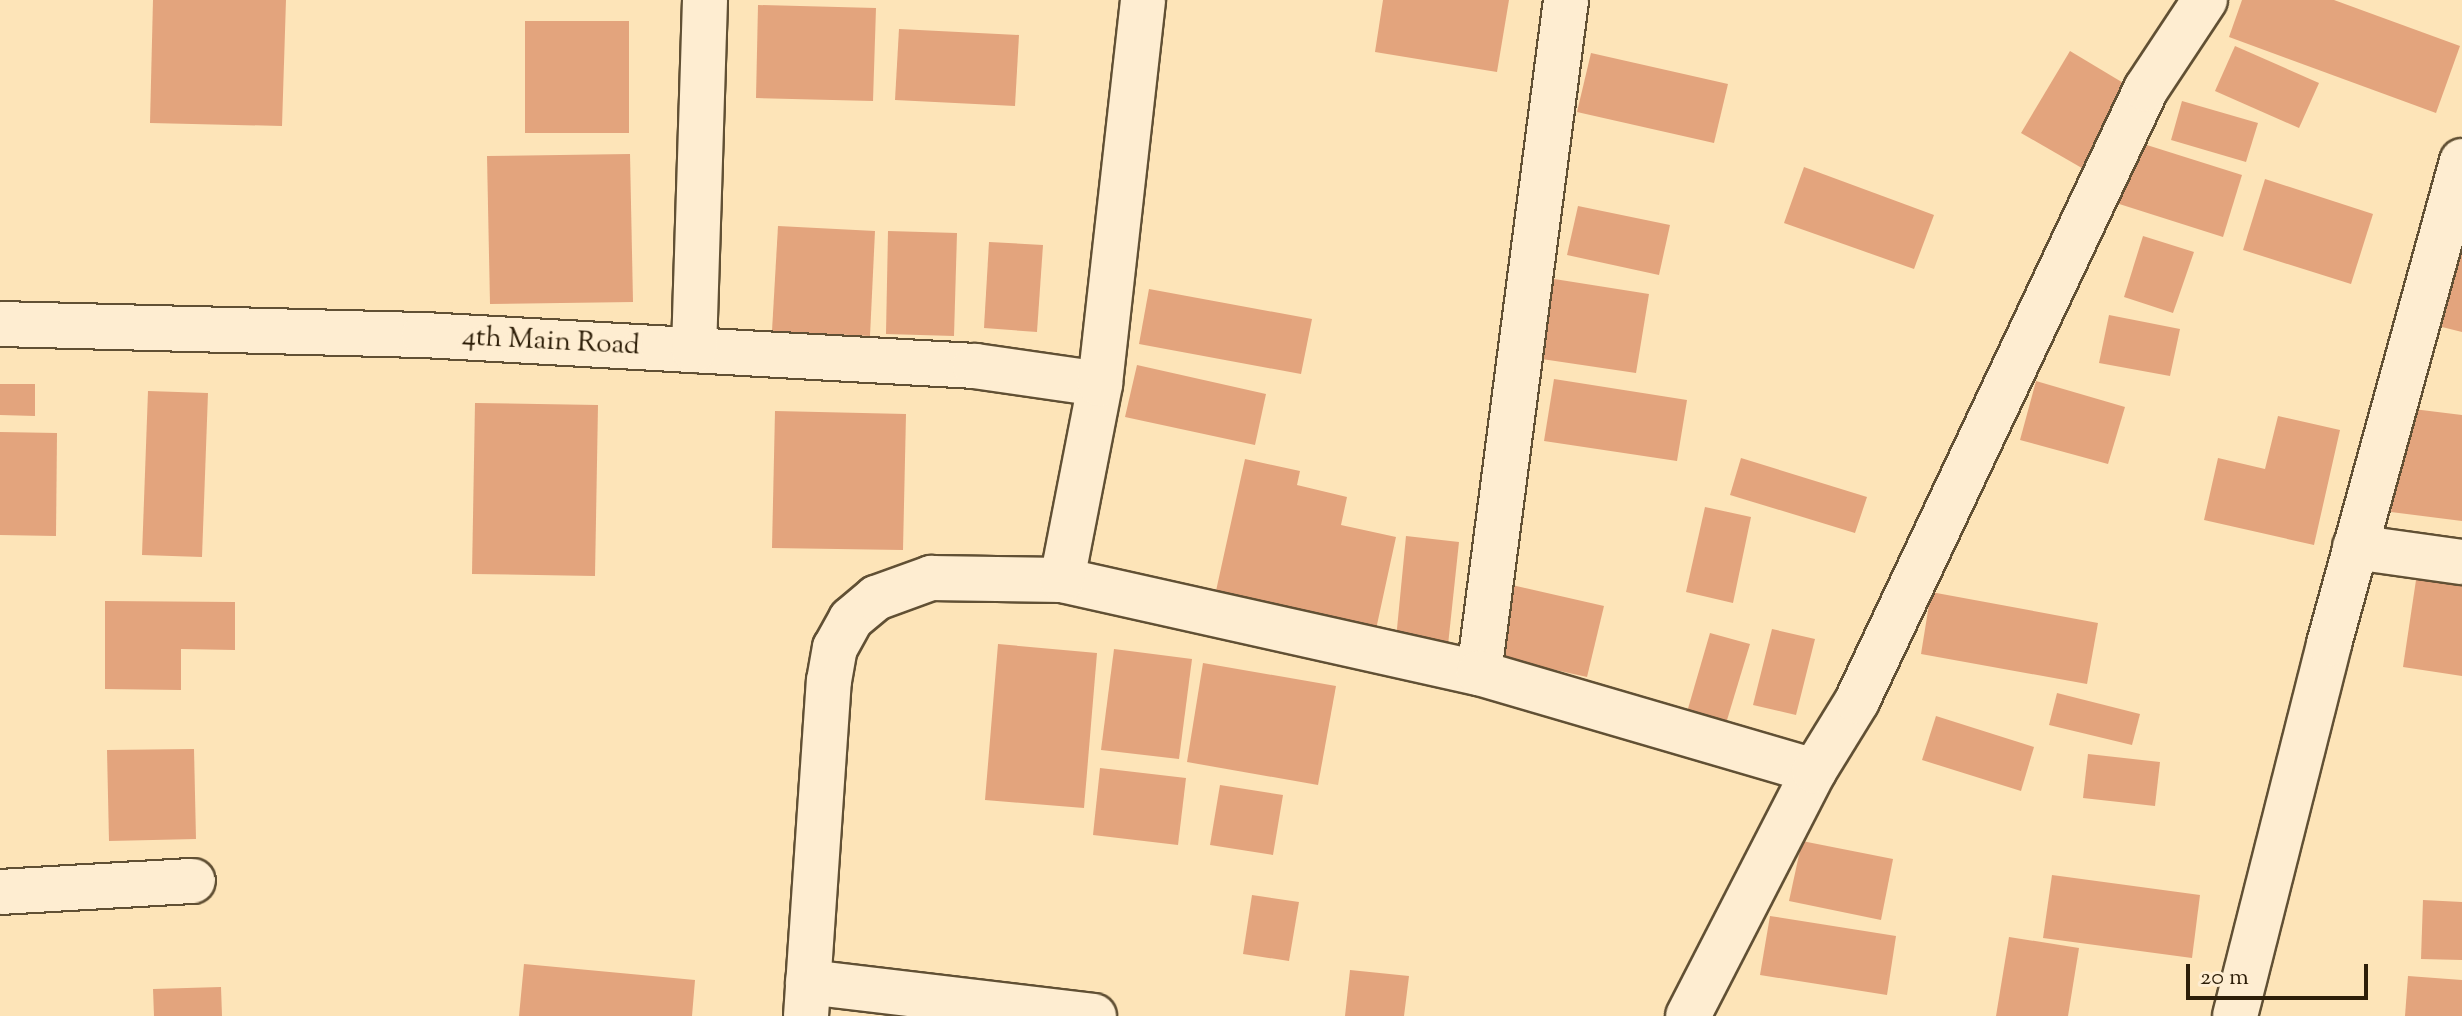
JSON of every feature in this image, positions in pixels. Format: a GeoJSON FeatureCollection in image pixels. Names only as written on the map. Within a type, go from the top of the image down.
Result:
{"type":"FeatureCollection","features":[{"type":"Feature","properties":{"kind":"street"},"geometry":{"type":"LineString","coordinates":[[694,350],[705,0]]}},
{"type":"Feature","properties":{"kind":"street"},"geometry":{"type":"LineString","coordinates":[[1062,580],[1100,384],[1143,0]]}},
{"type":"Feature","properties":{"kind":"street"},"geometry":{"type":"LineString","coordinates":[[1479,673],[1566,0]]}},
{"type":"Feature","properties":{"kind":"street"},"geometry":{"type":"LineString","coordinates":[[1688,1016],[1814,771],[1857,701],[2146,89],[2205,0]]}},
{"type":"Feature","properties":{"kind":"street"},"geometry":{"type":"LineString","coordinates":[[2235,1016],[2355,547],[2462,161]]}},
{"type":"Feature","properties":{"kind":"street","name":"4th Main Road"},"geometry":{"type":"LineString","coordinates":[[0,324],[424,335],[975,366],[1100,384]]}},
{"type":"Feature","properties":{"kind":"street"},"geometry":{"type":"LineString","coordinates":[[2355,547],[2462,562]]}},
{"type":"Feature","properties":{"kind":"street"},"geometry":{"type":"LineString","coordinates":[[1094,1016],[807,999],[829,681],[835,648],[851,619],[876,598],[931,578],[1062,580],[1479,673],[1814,771]]}},
{"type":"Feature","properties":{"kind":"street"},"geometry":{"type":"LineString","coordinates":[[0,892],[193,881]]}},
{"type":"Feature","properties":{"kind":"building"},"geometry":{"type":"Polygon","coordinates":[[[153,0],[286,0],[282,126],[150,123],[153,0]]]}},
{"type":"Feature","properties":{"kind":"building"},"geometry":{"type":"Polygon","coordinates":[[[1383,0],[1509,0],[1497,72],[1375,52],[1383,0]]]}},
{"type":"Feature","properties":{"kind":"building"},"geometry":{"type":"Polygon","coordinates":[[[2242,0],[2334,0],[2460,46],[2436,113],[2229,37],[2242,0]]]}},
{"type":"Feature","properties":{"kind":"building"},"geometry":{"type":"Polygon","coordinates":[[[758,5],[876,8],[873,101],[756,98],[758,5]]]}},
{"type":"Feature","properties":{"kind":"building"},"geometry":{"type":"Polygon","coordinates":[[[525,21],[629,21],[629,133],[525,133],[525,21]]]}},
{"type":"Feature","properties":{"kind":"building"},"geometry":{"type":"Polygon","coordinates":[[[899,29],[1019,35],[1015,106],[895,100],[899,29]]]}},
{"type":"Feature","properties":{"kind":"building"},"geometry":{"type":"Polygon","coordinates":[[[2235,46],[2319,83],[2299,128],[2215,91],[2235,46]]]}},
{"type":"Feature","properties":{"kind":"building"},"geometry":{"type":"Polygon","coordinates":[[[2070,51],[2135,90],[2087,171],[2021,133],[2070,51]]]}},
{"type":"Feature","properties":{"kind":"building"},"geometry":{"type":"Polygon","coordinates":[[[1591,53],[1728,84],[1714,143],[1577,112],[1591,53]]]}},
{"type":"Feature","properties":{"kind":"building"},"geometry":{"type":"Polygon","coordinates":[[[2182,101],[2258,123],[2246,162],[2171,140],[2182,101]]]}},
{"type":"Feature","properties":{"kind":"building"},"geometry":{"type":"Polygon","coordinates":[[[2131,140],[2242,175],[2223,237],[2113,202],[2131,140]]]}},
{"type":"Feature","properties":{"kind":"building"},"geometry":{"type":"Polygon","coordinates":[[[630,154],[633,302],[490,304],[487,156],[630,154]]]}},
{"type":"Feature","properties":{"kind":"building"},"geometry":{"type":"Polygon","coordinates":[[[1804,167],[1934,215],[1914,269],[1784,223],[1804,167]]]}},
{"type":"Feature","properties":{"kind":"building"},"geometry":{"type":"Polygon","coordinates":[[[2265,179],[2373,214],[2351,284],[2243,250],[2265,179]]]}},
{"type":"Feature","properties":{"kind":"building"},"geometry":{"type":"Polygon","coordinates":[[[1578,206],[1670,225],[1659,275],[1567,255],[1578,206]]]}},
{"type":"Feature","properties":{"kind":"building"},"geometry":{"type":"Polygon","coordinates":[[[778,226],[875,231],[870,336],[772,331],[778,226]]]}},
{"type":"Feature","properties":{"kind":"building"},"geometry":{"type":"Polygon","coordinates":[[[888,231],[957,233],[954,336],[886,334],[888,231]]]}},
{"type":"Feature","properties":{"kind":"building"},"geometry":{"type":"Polygon","coordinates":[[[2143,236],[2194,252],[2173,313],[2124,297],[2143,236]]]}},
{"type":"Feature","properties":{"kind":"building"},"geometry":{"type":"Polygon","coordinates":[[[2462,239],[2462,332],[2438,326],[2462,239]]]}},
{"type":"Feature","properties":{"kind":"building"},"geometry":{"type":"Polygon","coordinates":[[[989,242],[1043,245],[1037,332],[984,328],[989,242]]]}},
{"type":"Feature","properties":{"kind":"building"},"geometry":{"type":"Polygon","coordinates":[[[1548,278],[1649,294],[1636,373],[1535,358],[1548,278]]]}},
{"type":"Feature","properties":{"kind":"building"},"geometry":{"type":"Polygon","coordinates":[[[1149,289],[1312,319],[1301,374],[1139,344],[1149,289]]]}},
{"type":"Feature","properties":{"kind":"building"},"geometry":{"type":"Polygon","coordinates":[[[2109,315],[2180,329],[2170,376],[2099,363],[2109,315]]]}},
{"type":"Feature","properties":{"kind":"building"},"geometry":{"type":"Polygon","coordinates":[[[1137,365],[1266,394],[1255,445],[1125,417],[1137,365]]]}},
{"type":"Feature","properties":{"kind":"building"},"geometry":{"type":"Polygon","coordinates":[[[1554,379],[1687,400],[1677,461],[1544,441],[1554,379]]]}},
{"type":"Feature","properties":{"kind":"building"},"geometry":{"type":"Polygon","coordinates":[[[2036,381],[2125,407],[2108,464],[2020,440],[2036,381]]]}},
{"type":"Feature","properties":{"kind":"building"},"geometry":{"type":"Polygon","coordinates":[[[0,384],[35,384],[35,416],[0,415],[0,384]]]}},
{"type":"Feature","properties":{"kind":"building"},"geometry":{"type":"Polygon","coordinates":[[[148,391],[208,393],[202,557],[142,555],[148,391]]]}},
{"type":"Feature","properties":{"kind":"building"},"geometry":{"type":"Polygon","coordinates":[[[475,403],[598,405],[595,576],[472,574],[475,403]]]}},
{"type":"Feature","properties":{"kind":"building"},"geometry":{"type":"Polygon","coordinates":[[[2405,408],[2462,415],[2462,521],[2391,512],[2405,408]]]}},
{"type":"Feature","properties":{"kind":"building"},"geometry":{"type":"Polygon","coordinates":[[[775,411],[906,414],[903,550],[772,548],[775,411]]]}},
{"type":"Feature","properties":{"kind":"building"},"geometry":{"type":"Polygon","coordinates":[[[2278,416],[2340,430],[2314,545],[2204,520],[2218,458],[2265,469],[2278,416]]]}},
{"type":"Feature","properties":{"kind":"building"},"geometry":{"type":"Polygon","coordinates":[[[0,432],[57,433],[56,536],[0,535],[0,432]]]}},
{"type":"Feature","properties":{"kind":"building"},"geometry":{"type":"Polygon","coordinates":[[[1741,458],[1867,497],[1855,533],[1730,495],[1741,458]]]}},
{"type":"Feature","properties":{"kind":"building"},"geometry":{"type":"Polygon","coordinates":[[[1245,459],[1300,471],[1297,485],[1347,497],[1341,525],[1396,537],[1375,634],[1214,600],[1245,459]]]}},
{"type":"Feature","properties":{"kind":"building"},"geometry":{"type":"Polygon","coordinates":[[[1705,507],[1751,517],[1733,603],[1686,592],[1705,507]]]}},
{"type":"Feature","properties":{"kind":"building"},"geometry":{"type":"Polygon","coordinates":[[[1406,536],[1459,542],[1448,645],[1396,639],[1406,536]]]}},
{"type":"Feature","properties":{"kind":"building"},"geometry":{"type":"Polygon","coordinates":[[[2419,560],[2462,567],[2462,676],[2403,667],[2419,560]]]}},
{"type":"Feature","properties":{"kind":"building"},"geometry":{"type":"Polygon","coordinates":[[[1512,585],[1604,606],[1587,677],[1497,657],[1512,585]]]}},
{"type":"Feature","properties":{"kind":"building"},"geometry":{"type":"Polygon","coordinates":[[[1931,592],[2098,623],[2087,684],[1921,654],[1931,592]]]}},
{"type":"Feature","properties":{"kind":"building"},"geometry":{"type":"Polygon","coordinates":[[[105,601],[235,602],[235,650],[181,649],[181,690],[105,689],[105,601]]]}},
{"type":"Feature","properties":{"kind":"building"},"geometry":{"type":"Polygon","coordinates":[[[1772,629],[1815,639],[1796,715],[1753,705],[1772,629]]]}},
{"type":"Feature","properties":{"kind":"building"},"geometry":{"type":"Polygon","coordinates":[[[1710,633],[1750,644],[1724,730],[1685,719],[1710,633]]]}},
{"type":"Feature","properties":{"kind":"building"},"geometry":{"type":"Polygon","coordinates":[[[998,644],[1097,653],[1084,808],[985,800],[998,644]]]}},
{"type":"Feature","properties":{"kind":"building"},"geometry":{"type":"Polygon","coordinates":[[[1114,649],[1192,659],[1179,759],[1101,750],[1114,649]]]}},
{"type":"Feature","properties":{"kind":"building"},"geometry":{"type":"Polygon","coordinates":[[[1203,663],[1336,686],[1318,785],[1187,762],[1203,663]]]}},
{"type":"Feature","properties":{"kind":"building"},"geometry":{"type":"Polygon","coordinates":[[[2057,693],[2140,714],[2132,745],[2049,725],[2057,693]]]}},
{"type":"Feature","properties":{"kind":"building"},"geometry":{"type":"Polygon","coordinates":[[[1936,716],[2034,747],[2021,791],[1922,760],[1936,716]]]}},
{"type":"Feature","properties":{"kind":"building"},"geometry":{"type":"Polygon","coordinates":[[[194,749],[196,839],[109,841],[107,750],[194,749]]]}},
{"type":"Feature","properties":{"kind":"building"},"geometry":{"type":"Polygon","coordinates":[[[2088,754],[2160,762],[2155,806],[2083,798],[2088,754]]]}},
{"type":"Feature","properties":{"kind":"building"},"geometry":{"type":"Polygon","coordinates":[[[1100,768],[1186,778],[1178,845],[1093,835],[1100,768]]]}},
{"type":"Feature","properties":{"kind":"building"},"geometry":{"type":"Polygon","coordinates":[[[1220,785],[1283,795],[1273,855],[1210,845],[1220,785]]]}},
{"type":"Feature","properties":{"kind":"building"},"geometry":{"type":"Polygon","coordinates":[[[1802,841],[1893,859],[1881,920],[1789,901],[1802,841]]]}},
{"type":"Feature","properties":{"kind":"building"},"geometry":{"type":"Polygon","coordinates":[[[2052,875],[2200,895],[2192,958],[2043,938],[2052,875]]]}},
{"type":"Feature","properties":{"kind":"building"},"geometry":{"type":"Polygon","coordinates":[[[1252,895],[1299,902],[1289,961],[1243,954],[1252,895]]]}},
{"type":"Feature","properties":{"kind":"building"},"geometry":{"type":"Polygon","coordinates":[[[2423,900],[2462,902],[2462,960],[2421,959],[2423,900]]]}},
{"type":"Feature","properties":{"kind":"building"},"geometry":{"type":"Polygon","coordinates":[[[1770,916],[1896,936],[1887,995],[1760,975],[1770,916]]]}},
{"type":"Feature","properties":{"kind":"building"},"geometry":{"type":"Polygon","coordinates":[[[2009,937],[2079,948],[2068,1016],[1996,1016],[2009,937]]]}},
{"type":"Feature","properties":{"kind":"building"},"geometry":{"type":"Polygon","coordinates":[[[524,964],[695,980],[692,1016],[519,1016],[524,964]]]}},
{"type":"Feature","properties":{"kind":"building"},"geometry":{"type":"Polygon","coordinates":[[[1350,970],[1409,976],[1404,1016],[1345,1016],[1350,970]]]}},
{"type":"Feature","properties":{"kind":"building"},"geometry":{"type":"Polygon","coordinates":[[[2408,976],[2462,980],[2462,1016],[2405,1016],[2408,976]]]}},
{"type":"Feature","properties":{"kind":"building"},"geometry":{"type":"Polygon","coordinates":[[[221,987],[222,1016],[154,1016],[153,989],[221,987]]]}}]}
